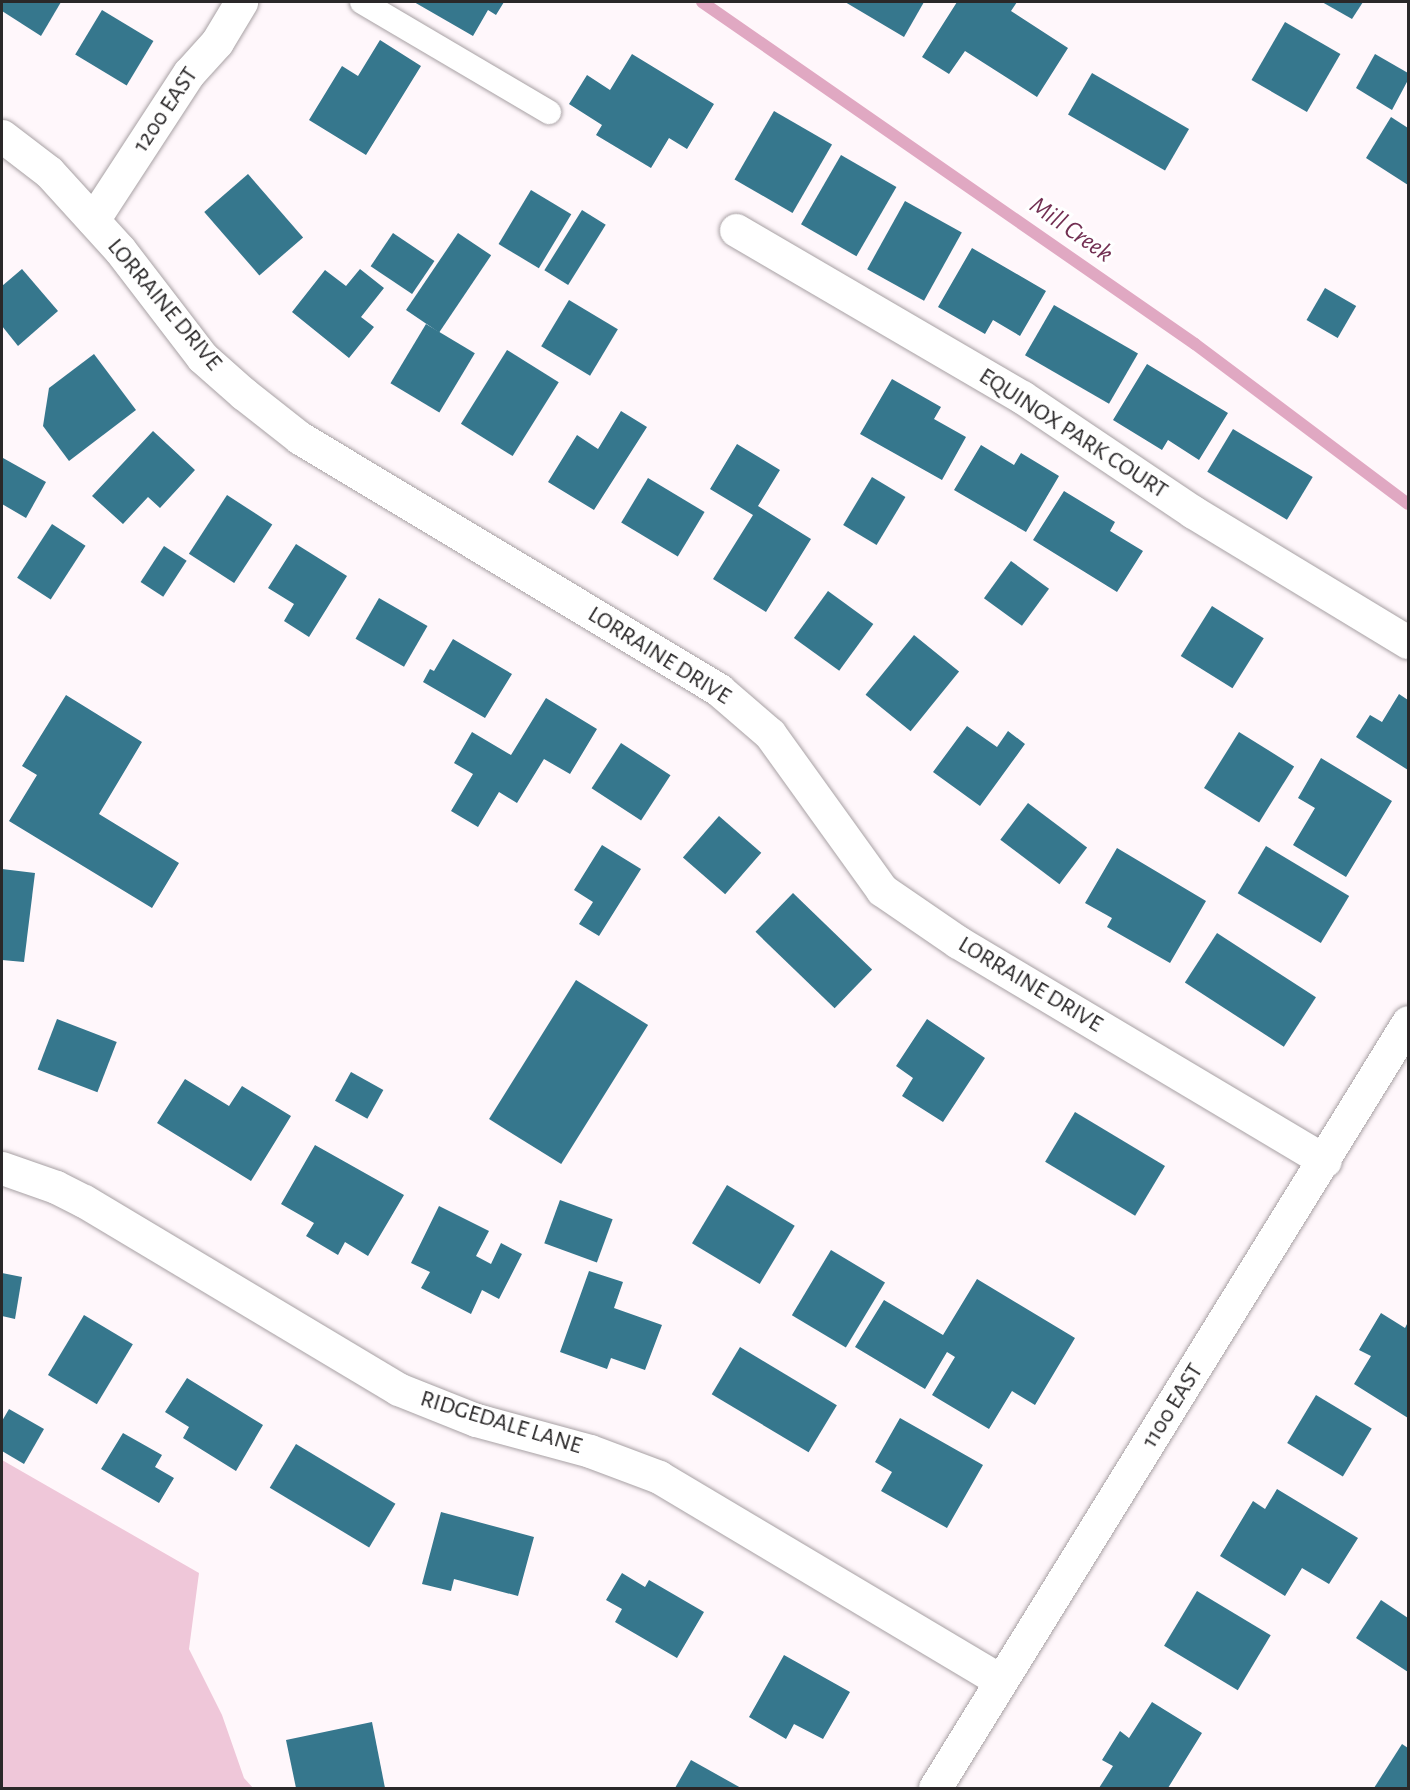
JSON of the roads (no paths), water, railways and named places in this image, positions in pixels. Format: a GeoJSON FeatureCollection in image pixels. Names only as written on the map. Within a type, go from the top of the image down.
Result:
{"type":"FeatureCollection","features":[{"type":"Feature","properties":{"kind":"street","name":"1200 EAST"},"geometry":{"type":"LineString","coordinates":[[93,220],[189,73],[217,42],[241,2]]}},
{"type":"Feature","properties":{"kind":"street","name":"LORRAINE DRIVE"},"geometry":{"type":"LineString","coordinates":[[2,136],[49,172],[93,220],[120,250],[202,357],[300,438],[720,690],[770,734],[882,890],[958,942],[1325,1161]]}},
{"type":"Feature","properties":{"kind":"street","name":"EQUINOX PARK COURT"},"geometry":{"type":"LineString","coordinates":[[736,230],[1022,397],[1192,512],[1408,642]]}},
{"type":"Feature","properties":{"kind":"street","name":"1100 EAST"},"geometry":{"type":"LineString","coordinates":[[935,1788],[1000,1680],[1325,1161],[1408,1022]]}},
{"type":"Feature","properties":{"kind":"street","name":"RIDGEDALE LANE"},"geometry":{"type":"LineString","coordinates":[[2,1168],[56,1187],[84,1201],[398,1389],[476,1420],[590,1451],[659,1477],[1000,1680]]}},
{"type":"Feature","properties":{"kind":"lane"},"geometry":{"type":"LineString","coordinates":[[362,2],[549,112]]}},
{"type":"Feature","properties":{"kind":"waterway","name":"Mill Creek"},"geometry":{"type":"LineString","coordinates":[[702,2],[1195,344],[1408,504]]}}]}
